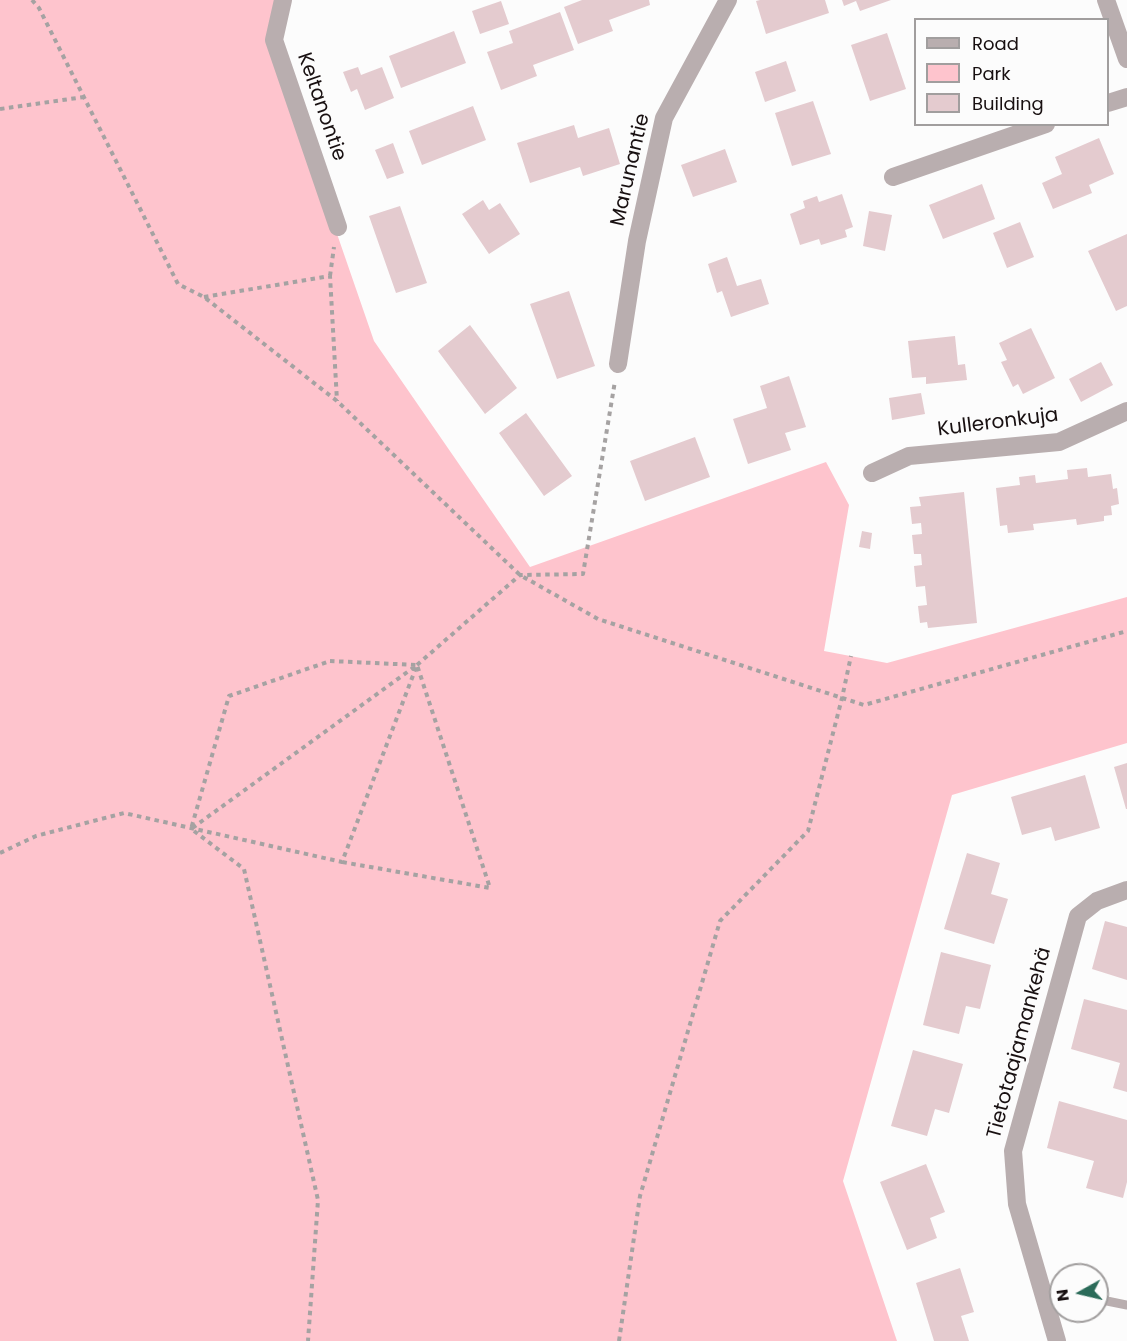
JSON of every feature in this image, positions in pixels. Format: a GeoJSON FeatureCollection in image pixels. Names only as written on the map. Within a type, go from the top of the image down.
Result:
{"type":"FeatureCollection","features":[{"type":"Feature","properties":{"kind":"street","name":"Keltanontie"},"geometry":{"type":"LineString","coordinates":[[283,0],[274,40],[338,227]]}},
{"type":"Feature","properties":{"kind":"street","name":"Marunantie"},"geometry":{"type":"LineString","coordinates":[[618,364],[637,241],[664,118],[728,0]]}},
{"type":"Feature","properties":{"kind":"street"},"geometry":{"type":"LineString","coordinates":[[1106,0],[1127,59]]}},
{"type":"Feature","properties":{"kind":"street"},"geometry":{"type":"LineString","coordinates":[[1109,102],[1127,97]]}},
{"type":"Feature","properties":{"kind":"street"},"geometry":{"type":"LineString","coordinates":[[893,177],[1040,126]]}},
{"type":"Feature","properties":{"kind":"street","name":"Kulleronkuja"},"geometry":{"type":"LineString","coordinates":[[872,473],[909,456],[1059,442],[1127,411]]}},
{"type":"Feature","properties":{"kind":"street","name":"Tietotaajamankehä"},"geometry":{"type":"LineString","coordinates":[[1056,1341],[1017,1204],[1012,1151],[1078,916],[1097,901],[1127,890]]}},
{"type":"Feature","properties":{"kind":"lane"},"geometry":{"type":"LineString","coordinates":[[1042,1289],[1049,1290]]}},
{"type":"Feature","properties":{"kind":"lane"},"geometry":{"type":"LineString","coordinates":[[1109,1301],[1127,1305]]}},
{"type":"Feature","properties":{"kind":"path"},"geometry":{"type":"LineString","coordinates":[[32,0],[39,8],[178,284],[204,297],[337,401],[520,575],[598,619],[864,705],[1127,631]]}},
{"type":"Feature","properties":{"kind":"path"},"geometry":{"type":"LineString","coordinates":[[0,109],[84,97]]}},
{"type":"Feature","properties":{"kind":"path"},"geometry":{"type":"LineString","coordinates":[[337,401],[330,276],[338,227]]}},
{"type":"Feature","properties":{"kind":"path"},"geometry":{"type":"LineString","coordinates":[[204,297],[330,276]]}},
{"type":"Feature","properties":{"kind":"path"},"geometry":{"type":"LineString","coordinates":[[191,829],[417,665],[520,575],[583,574],[618,364]]}},
{"type":"Feature","properties":{"kind":"path"},"geometry":{"type":"LineString","coordinates":[[619,1341],[640,1196],[720,921],[808,831],[842,698],[850,656]]}},
{"type":"Feature","properties":{"kind":"path"},"geometry":{"type":"LineString","coordinates":[[191,829],[230,696],[330,661],[417,665]]}},
{"type":"Feature","properties":{"kind":"path"},"geometry":{"type":"LineString","coordinates":[[342,862],[417,665]]}},
{"type":"Feature","properties":{"kind":"path"},"geometry":{"type":"LineString","coordinates":[[0,853],[36,836],[124,813],[342,862],[490,888],[417,665]]}},
{"type":"Feature","properties":{"kind":"path"},"geometry":{"type":"LineString","coordinates":[[191,829],[244,869],[318,1200],[308,1341]]}},
{"type":"Feature","properties":{"kind":"green space"},"geometry":{"type":"Polygon","coordinates":[[[0,0],[278,0],[270,40],[374,341],[530,567],[826,462],[849,505],[824,651],[887,663],[1127,597],[1127,743],[952,795],[843,1181],[897,1341],[0,1341],[0,0]]]}},
{"type":"Feature","properties":{"kind":"building"},"geometry":{"type":"Polygon","coordinates":[[[582,0],[649,0],[650,5],[609,20],[613,31],[578,44],[564,7],[582,0]]]}},
{"type":"Feature","properties":{"kind":"building"},"geometry":{"type":"Polygon","coordinates":[[[825,0],[829,13],[766,34],[756,1],[825,0]]]}},
{"type":"Feature","properties":{"kind":"building"},"geometry":{"type":"Polygon","coordinates":[[[842,0],[891,0],[860,11],[856,1],[844,6],[842,0]]]}},
{"type":"Feature","properties":{"kind":"building"},"geometry":{"type":"Polygon","coordinates":[[[501,1],[509,24],[480,34],[472,11],[501,1]]]}},
{"type":"Feature","properties":{"kind":"building"},"geometry":{"type":"Polygon","coordinates":[[[560,12],[574,50],[533,65],[537,76],[501,90],[487,52],[513,43],[509,31],[560,12]]]}},
{"type":"Feature","properties":{"kind":"building"},"geometry":{"type":"Polygon","coordinates":[[[454,31],[466,63],[401,88],[389,56],[454,31]]]}},
{"type":"Feature","properties":{"kind":"building"},"geometry":{"type":"Polygon","coordinates":[[[887,33],[906,89],[870,101],[851,45],[887,33]]]}},
{"type":"Feature","properties":{"kind":"building"},"geometry":{"type":"Polygon","coordinates":[[[786,61],[796,91],[765,102],[755,72],[786,61]]]}},
{"type":"Feature","properties":{"kind":"building"},"geometry":{"type":"Polygon","coordinates":[[[358,67],[361,75],[382,67],[394,98],[365,110],[357,89],[351,92],[343,72],[358,67]]]}},
{"type":"Feature","properties":{"kind":"building"},"geometry":{"type":"Polygon","coordinates":[[[813,101],[831,154],[792,166],[775,113],[813,101]]]}},
{"type":"Feature","properties":{"kind":"building"},"geometry":{"type":"Polygon","coordinates":[[[473,106],[486,140],[422,165],[409,131],[473,106]]]}},
{"type":"Feature","properties":{"kind":"building"},"geometry":{"type":"Polygon","coordinates":[[[574,125],[578,138],[609,128],[620,164],[583,176],[580,167],[530,183],[517,143],[574,125]]]}},
{"type":"Feature","properties":{"kind":"building"},"geometry":{"type":"Polygon","coordinates":[[[1099,138],[1114,174],[1089,185],[1092,193],[1053,209],[1042,183],[1062,174],[1055,157],[1099,138]]]}},
{"type":"Feature","properties":{"kind":"building"},"geometry":{"type":"Polygon","coordinates":[[[393,143],[404,173],[387,179],[375,150],[393,143]]]}},
{"type":"Feature","properties":{"kind":"building"},"geometry":{"type":"Polygon","coordinates":[[[725,149],[737,182],[693,197],[681,165],[725,149]]]}},
{"type":"Feature","properties":{"kind":"building"},"geometry":{"type":"Polygon","coordinates":[[[982,184],[995,219],[943,239],[929,205],[982,184]]]}},
{"type":"Feature","properties":{"kind":"building"},"geometry":{"type":"Polygon","coordinates":[[[842,194],[853,227],[845,230],[847,237],[821,245],[819,239],[800,245],[790,214],[805,208],[803,201],[817,196],[819,202],[842,194]]]}},
{"type":"Feature","properties":{"kind":"building"},"geometry":{"type":"Polygon","coordinates":[[[483,200],[489,210],[500,203],[520,234],[489,254],[462,214],[483,200]]]}},
{"type":"Feature","properties":{"kind":"building"},"geometry":{"type":"Polygon","coordinates":[[[400,206],[427,283],[396,293],[369,216],[400,206]]]}},
{"type":"Feature","properties":{"kind":"building"},"geometry":{"type":"Polygon","coordinates":[[[869,211],[892,215],[885,251],[863,246],[869,211]]]}},
{"type":"Feature","properties":{"kind":"building"},"geometry":{"type":"Polygon","coordinates":[[[1020,222],[1034,257],[1007,268],[993,233],[1020,222]]]}},
{"type":"Feature","properties":{"kind":"building"},"geometry":{"type":"Polygon","coordinates":[[[1127,234],[1127,306],[1116,311],[1088,251],[1127,234]]]}},
{"type":"Feature","properties":{"kind":"building"},"geometry":{"type":"Polygon","coordinates":[[[727,257],[737,286],[761,279],[769,304],[731,317],[722,291],[717,293],[708,264],[727,257]]]}},
{"type":"Feature","properties":{"kind":"building"},"geometry":{"type":"Polygon","coordinates":[[[569,291],[595,366],[557,379],[530,304],[569,291]]]}},
{"type":"Feature","properties":{"kind":"building"},"geometry":{"type":"Polygon","coordinates":[[[470,325],[517,388],[485,414],[438,351],[470,325]]]}},
{"type":"Feature","properties":{"kind":"building"},"geometry":{"type":"Polygon","coordinates":[[[1031,328],[1055,378],[1023,394],[1018,384],[1013,387],[1001,362],[1007,360],[999,343],[1031,328]]]}},
{"type":"Feature","properties":{"kind":"building"},"geometry":{"type":"Polygon","coordinates":[[[955,336],[958,365],[965,364],[967,380],[926,384],[926,377],[912,378],[908,341],[955,336]]]}},
{"type":"Feature","properties":{"kind":"building"},"geometry":{"type":"Polygon","coordinates":[[[1101,362],[1113,385],[1081,402],[1069,379],[1101,362]]]}},
{"type":"Feature","properties":{"kind":"building"},"geometry":{"type":"Polygon","coordinates":[[[789,376],[806,427],[785,433],[791,450],[748,464],[733,419],[767,408],[760,386],[789,376]]]}},
{"type":"Feature","properties":{"kind":"building"},"geometry":{"type":"Polygon","coordinates":[[[921,393],[925,414],[892,420],[889,398],[921,393]]]}},
{"type":"Feature","properties":{"kind":"building"},"geometry":{"type":"Polygon","coordinates":[[[526,413],[572,476],[544,496],[499,433],[526,413]]]}},
{"type":"Feature","properties":{"kind":"building"},"geometry":{"type":"Polygon","coordinates":[[[695,437],[710,477],[645,501],[630,461],[695,437]]]}},
{"type":"Feature","properties":{"kind":"building"},"geometry":{"type":"Polygon","coordinates":[[[1087,468],[1088,477],[1111,474],[1113,489],[1117,488],[1119,504],[1111,506],[1112,515],[1104,516],[1104,521],[1077,525],[1076,519],[1033,524],[1034,530],[1008,533],[1007,525],[1000,526],[996,488],[1020,485],[1019,477],[1035,475],[1036,483],[1068,479],[1067,470],[1087,468]]]}},
{"type":"Feature","properties":{"kind":"building"},"geometry":{"type":"Polygon","coordinates":[[[964,492],[977,623],[928,628],[927,622],[920,623],[918,606],[927,605],[925,586],[916,587],[914,566],[922,565],[921,554],[914,554],[912,535],[922,534],[921,523],[912,524],[910,507],[921,506],[919,497],[964,492]]]}},
{"type":"Feature","properties":{"kind":"building"},"geometry":{"type":"Polygon","coordinates":[[[862,531],[872,533],[870,549],[859,547],[862,531]]]}},
{"type":"Feature","properties":{"kind":"building"},"geometry":{"type":"Polygon","coordinates":[[[1127,763],[1127,809],[1126,809],[1114,767],[1127,763]]]}},
{"type":"Feature","properties":{"kind":"building"},"geometry":{"type":"Polygon","coordinates":[[[1085,775],[1100,828],[1055,841],[1051,827],[1022,835],[1011,797],[1085,775]]]}},
{"type":"Feature","properties":{"kind":"building"},"geometry":{"type":"Polygon","coordinates":[[[967,853],[1000,863],[991,894],[1008,899],[994,944],[944,929],[967,853]]]}},
{"type":"Feature","properties":{"kind":"building"},"geometry":{"type":"Polygon","coordinates":[[[1105,921],[1127,927],[1127,980],[1092,969],[1105,921]]]}},
{"type":"Feature","properties":{"kind":"building"},"geometry":{"type":"Polygon","coordinates":[[[941,952],[991,965],[980,1009],[966,1006],[959,1034],[923,1025],[941,952]]]}},
{"type":"Feature","properties":{"kind":"building"},"geometry":{"type":"Polygon","coordinates":[[[1084,999],[1127,1010],[1127,1092],[1113,1088],[1120,1063],[1071,1049],[1084,999]]]}},
{"type":"Feature","properties":{"kind":"building"},"geometry":{"type":"Polygon","coordinates":[[[913,1050],[963,1064],[949,1113],[935,1109],[927,1136],[891,1126],[913,1050]]]}},
{"type":"Feature","properties":{"kind":"building"},"geometry":{"type":"Polygon","coordinates":[[[1059,1101],[1127,1120],[1127,1182],[1123,1198],[1086,1188],[1094,1161],[1047,1148],[1059,1101]]]}},
{"type":"Feature","properties":{"kind":"building"},"geometry":{"type":"Polygon","coordinates":[[[926,1164],[945,1212],[930,1218],[937,1238],[907,1250],[880,1182],[926,1164]]]}},
{"type":"Feature","properties":{"kind":"building"},"geometry":{"type":"Polygon","coordinates":[[[960,1268],[974,1312],[961,1316],[969,1341],[934,1341],[916,1283],[960,1268]]]}}]}
